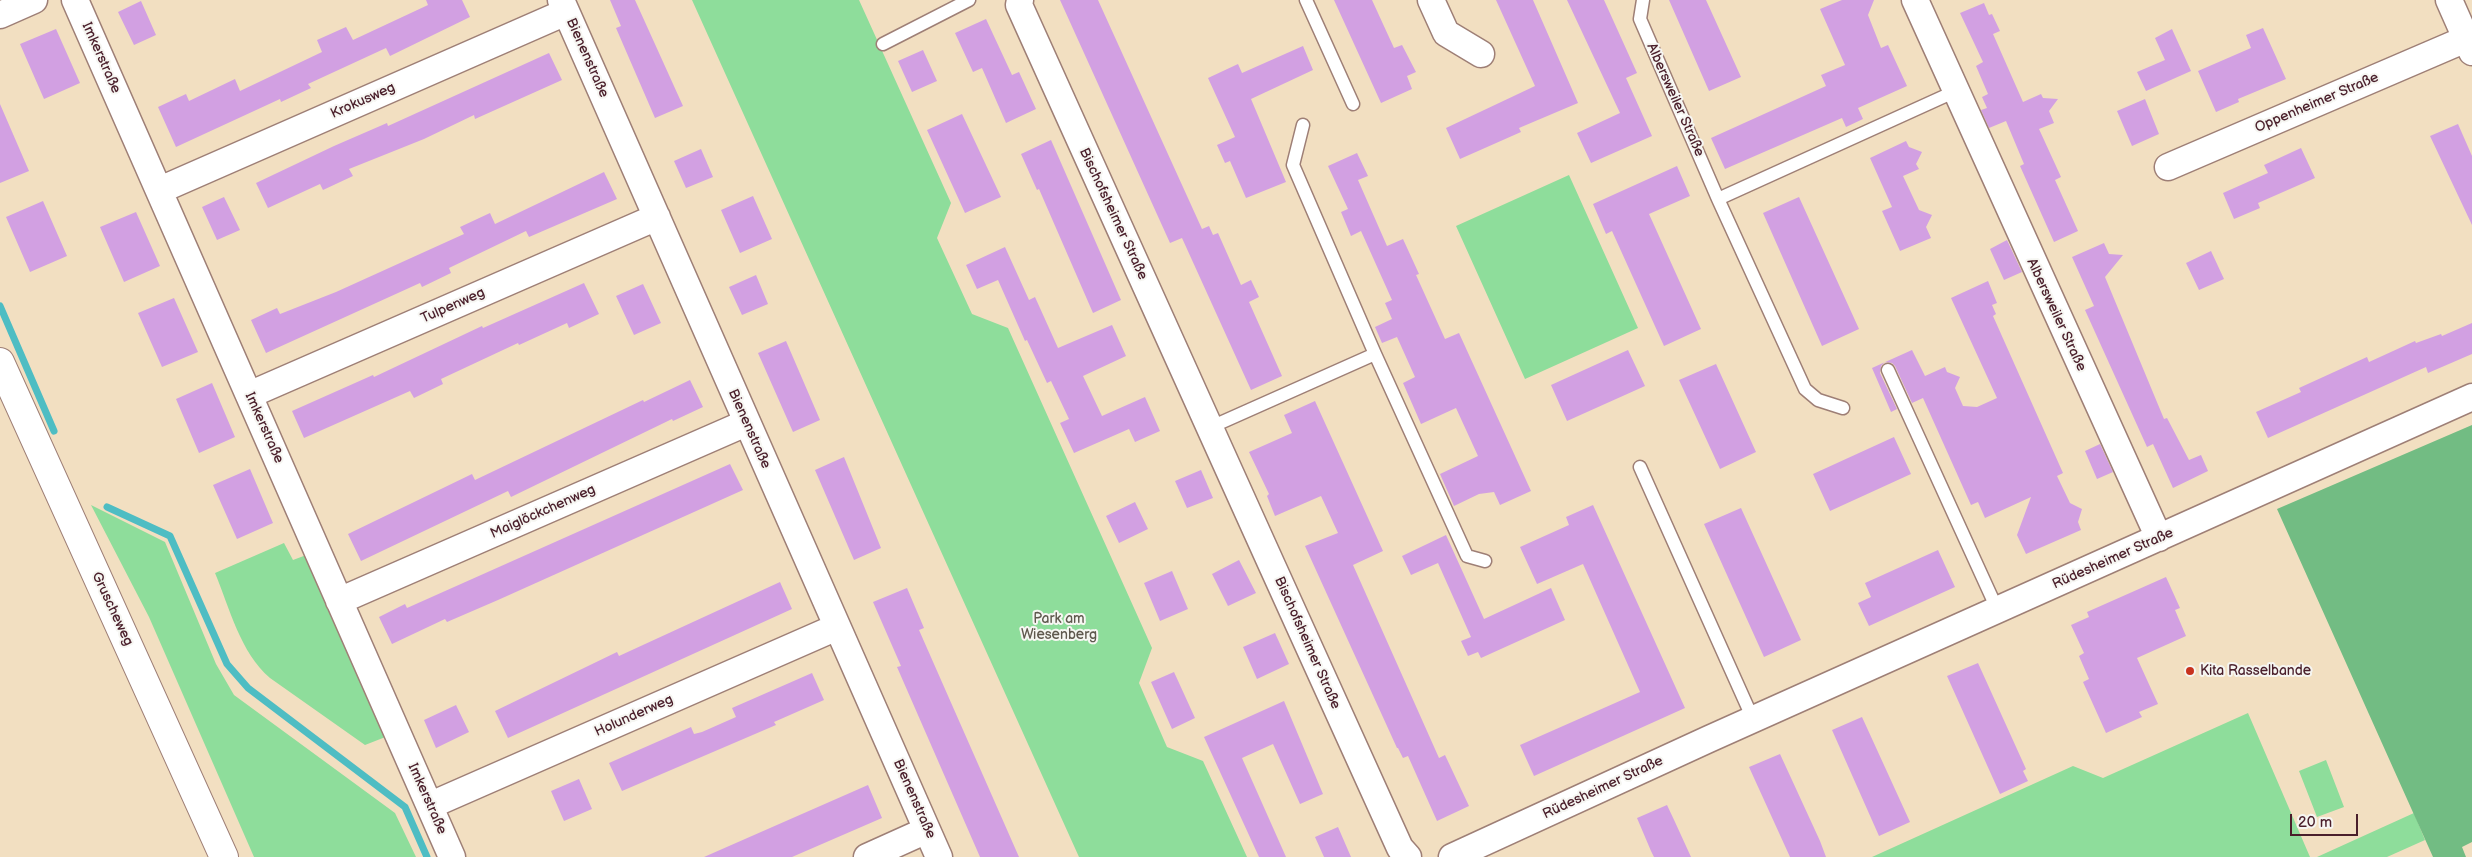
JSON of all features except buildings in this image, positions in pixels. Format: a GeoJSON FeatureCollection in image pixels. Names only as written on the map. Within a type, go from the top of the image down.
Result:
{"type":"FeatureCollection","features":[{"type":"Feature","properties":{"kind":"street"},"geometry":{"type":"LineString","coordinates":[[0,15],[34,0]]}},
{"type":"Feature","properties":{"kind":"street","name":"Imkerstraße"},"geometry":{"type":"LineString","coordinates":[[75,0],[452,857]]}},
{"type":"Feature","properties":{"kind":"street","name":"Bischofsheimer Straße"},"geometry":{"type":"LineString","coordinates":[[1020,0],[1020,5],[1046,66],[1400,848],[1408,857]]}},
{"type":"Feature","properties":{"kind":"street"},"geometry":{"type":"LineString","coordinates":[[1431,0],[1446,33],[1481,54]]}},
{"type":"Feature","properties":{"kind":"street","name":"Albersweiler Straße"},"geometry":{"type":"LineString","coordinates":[[1915,0],[2159,538]]}},
{"type":"Feature","properties":{"kind":"street"},"geometry":{"type":"LineString","coordinates":[[2449,0],[2469,46]]}},
{"type":"Feature","properties":{"kind":"street","name":"Krokusweg"},"geometry":{"type":"LineString","coordinates":[[160,190],[564,6]]}},
{"type":"Feature","properties":{"kind":"street","name":"Bienenstraße"},"geometry":{"type":"LineString","coordinates":[[564,6],[746,423],[939,857]]}},
{"type":"Feature","properties":{"kind":"street","name":"Oppenheimer Straße"},"geometry":{"type":"LineString","coordinates":[[2168,167],[2469,46]]}},
{"type":"Feature","properties":{"kind":"street","name":"Tulpenweg"},"geometry":{"type":"LineString","coordinates":[[250,395],[657,217]]}},
{"type":"Feature","properties":{"kind":"street","name":"Gruscheweg"},"geometry":{"type":"LineString","coordinates":[[0,362],[224,857]]}},
{"type":"Feature","properties":{"kind":"street","name":"Rüdesheimer Straße"},"geometry":{"type":"LineString","coordinates":[[1452,857],[1753,719],[1998,611],[2472,397]]}},
{"type":"Feature","properties":{"kind":"street","name":"Maiglöckchenweg"},"geometry":{"type":"LineString","coordinates":[[339,601],[746,423]]}},
{"type":"Feature","properties":{"kind":"street","name":"Holunderweg"},"geometry":{"type":"LineString","coordinates":[[430,805],[836,627]]}},
{"type":"Feature","properties":{"kind":"street"},"geometry":{"type":"LineString","coordinates":[[867,857],[927,830]]}},
{"type":"Feature","properties":{"kind":"lane"},"geometry":{"type":"LineString","coordinates":[[882,44],[944,5],[969,0]]}},
{"type":"Feature","properties":{"kind":"lane"},"geometry":{"type":"LineString","coordinates":[[1306,0],[1353,104]]}},
{"type":"Feature","properties":{"kind":"lane","name":"Albersweiler Straße"},"geometry":{"type":"LineString","coordinates":[[1643,0],[1640,20],[1718,199],[1805,389],[1818,400],[1843,408]]}},
{"type":"Feature","properties":{"kind":"lane"},"geometry":{"type":"LineString","coordinates":[[1718,199],[1956,91]]}},
{"type":"Feature","properties":{"kind":"lane"},"geometry":{"type":"LineString","coordinates":[[1303,125],[1293,165],[1375,354],[1467,556],[1484,561]]}},
{"type":"Feature","properties":{"kind":"lane"},"geometry":{"type":"LineString","coordinates":[[1210,427],[1375,354]]}},
{"type":"Feature","properties":{"kind":"lane"},"geometry":{"type":"LineString","coordinates":[[1888,370],[1998,611]]}},
{"type":"Feature","properties":{"kind":"lane"},"geometry":{"type":"LineString","coordinates":[[1640,467],[1753,719]]}},
{"type":"Feature","properties":{"kind":"green space","name":"Park am Wiesenberg"},"geometry":{"type":"Polygon","coordinates":[[[692,0],[859,0],[951,203],[937,238],[972,314],[1008,328],[1152,648],[1139,683],[1167,747],[1203,761],[1247,857],[1079,857],[692,0]]]}},
{"type":"Feature","properties":{"kind":"green space"},"geometry":{"type":"Polygon","coordinates":[[[1569,175],[1638,328],[1525,379],[1456,226],[1569,175]]]}},
{"type":"Feature","properties":{"kind":"green space"},"geometry":{"type":"Polygon","coordinates":[[[2472,425],[2472,842],[2462,847],[2466,857],[2433,857],[2277,509],[2472,425]]]}},
{"type":"Feature","properties":{"kind":"green space"},"geometry":{"type":"Polygon","coordinates":[[[91,505],[165,542],[216,664],[234,695],[395,813],[416,857],[254,857],[149,617],[91,505]]]}},
{"type":"Feature","properties":{"kind":"green space"},"geometry":{"type":"Polygon","coordinates":[[[284,543],[293,560],[309,554],[388,736],[365,745],[270,678],[260,668],[243,643],[215,573],[284,543]]]}},
{"type":"Feature","properties":{"kind":"green space"},"geometry":{"type":"Polygon","coordinates":[[[2248,713],[2310,857],[1872,857],[2073,766],[2103,778],[2248,713]]]}},
{"type":"Feature","properties":{"kind":"green space"},"geometry":{"type":"Polygon","coordinates":[[[2326,760],[2344,807],[2317,817],[2299,771],[2326,760]]]}},
{"type":"Feature","properties":{"kind":"green space"},"geometry":{"type":"Polygon","coordinates":[[[2414,813],[2425,840],[2387,857],[2317,857],[2414,813]]]}},
{"type":"Feature","properties":{"kind":"waterway"},"geometry":{"type":"LineString","coordinates":[[0,306],[54,431]]}},
{"type":"Feature","properties":{"kind":"waterway"},"geometry":{"type":"LineString","coordinates":[[107,507],[170,536],[227,664],[248,688],[405,807],[427,857]]}},
{"type":"Feature","properties":{"kind":"place","name":"Kita Rasselbande"},"geometry":{"type":"Point","coordinates":[2190,671]}}]}
